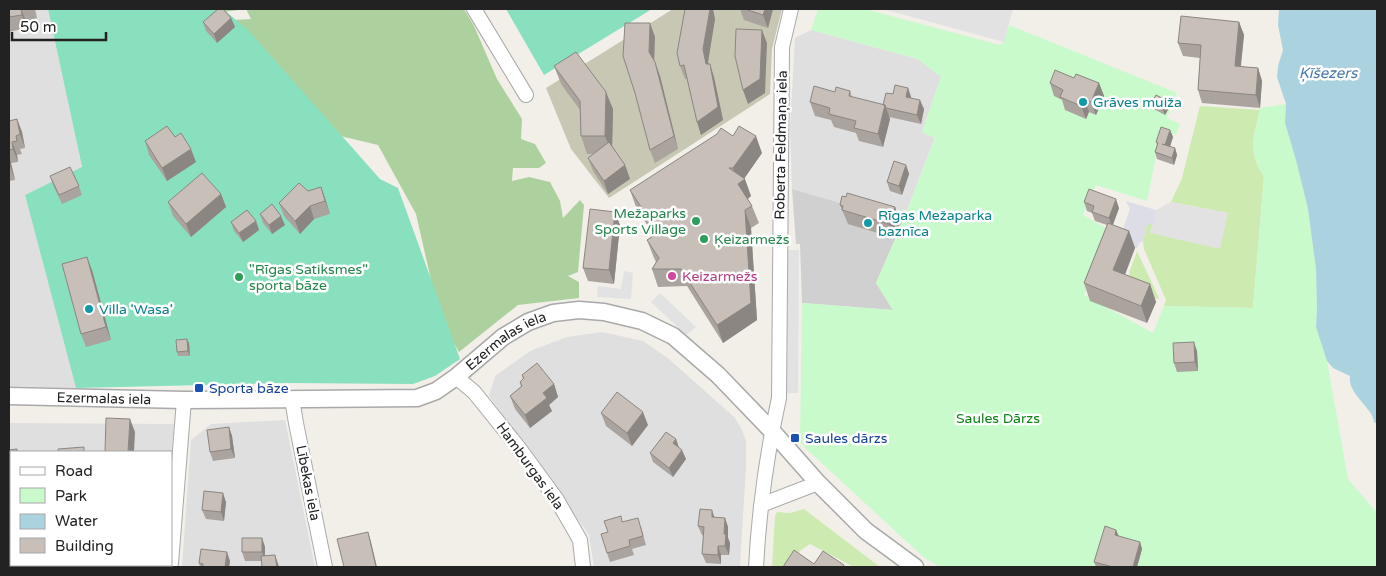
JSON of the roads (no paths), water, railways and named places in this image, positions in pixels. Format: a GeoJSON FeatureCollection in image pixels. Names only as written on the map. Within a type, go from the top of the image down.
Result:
{"type":"FeatureCollection","features":[{"type":"Feature","properties":{"kind":"street"},"geometry":{"type":"LineString","coordinates":[[474,9],[526,95]]}},
{"type":"Feature","properties":{"kind":"street","name":"Roberta Feldmaņa iela"},"geometry":{"type":"LineString","coordinates":[[756,567],[761,505],[779,398],[782,47],[790,9]]}},
{"type":"Feature","properties":{"kind":"street","name":"Ezermalas iela"},"geometry":{"type":"LineString","coordinates":[[9,396],[184,400],[417,398],[436,391],[456,377],[503,336],[528,322],[553,313],[579,310],[604,312],[642,320],[673,336],[718,375],[866,531],[915,567]]}},
{"type":"Feature","properties":{"kind":"street","name":"Hamburgas iela"},"geometry":{"type":"LineString","coordinates":[[456,377],[474,392],[519,448],[557,500],[580,540],[584,567]]}},
{"type":"Feature","properties":{"kind":"street","name":"Lībekas iela"},"geometry":{"type":"LineString","coordinates":[[292,399],[325,567]]}},
{"type":"Feature","properties":{"kind":"street"},"geometry":{"type":"LineString","coordinates":[[172,552],[184,400]]}},
{"type":"Feature","properties":{"kind":"street"},"geometry":{"type":"LineString","coordinates":[[761,505],[818,482]]}},
{"type":"Feature","properties":{"kind":"water","name":"Ķīšezers"},"geometry":{"type":"Polygon","coordinates":[[[1279,9],[1377,9],[1377,424],[1353,390],[1350,376],[1333,368],[1327,361],[1316,327],[1316,269],[1308,209],[1285,123],[1286,104],[1277,77],[1283,50],[1278,25],[1279,9]]]}},
{"type":"Feature","properties":{"kind":"place","name":"Grāves muiža"},"geometry":{"type":"Point","coordinates":[1083,102]}},
{"type":"Feature","properties":{"kind":"place","name":"Mežaparks Sports Village"},"geometry":{"type":"Point","coordinates":[696,221]}},
{"type":"Feature","properties":{"kind":"place","name":"Rīgas Mežaparka baznīca"},"geometry":{"type":"Point","coordinates":[868,223]}},
{"type":"Feature","properties":{"kind":"place","name":"Ķeizarmežs"},"geometry":{"type":"Point","coordinates":[704,239]}},
{"type":"Feature","properties":{"kind":"place","name":"Keizarmežs"},"geometry":{"type":"Point","coordinates":[672,276]}},
{"type":"Feature","properties":{"kind":"place","name":"\"Rīgas Satiksmes\" sporta bāze"},"geometry":{"type":"Point","coordinates":[239,277]}},
{"type":"Feature","properties":{"kind":"place","name":"Villa 'Wasa'"},"geometry":{"type":"Point","coordinates":[89,309]}},
{"type":"Feature","properties":{"kind":"place","name":"Sporta bāze"},"geometry":{"type":"Point","coordinates":[199,388]}},
{"type":"Feature","properties":{"kind":"place","name":"Saules dārzs"},"geometry":{"type":"Point","coordinates":[795,438]}},
{"type":"Feature","properties":{"kind":"park label","name":"Saules Dārzs"},"geometry":{"type":"Point","coordinates":[998,418]}}]}
